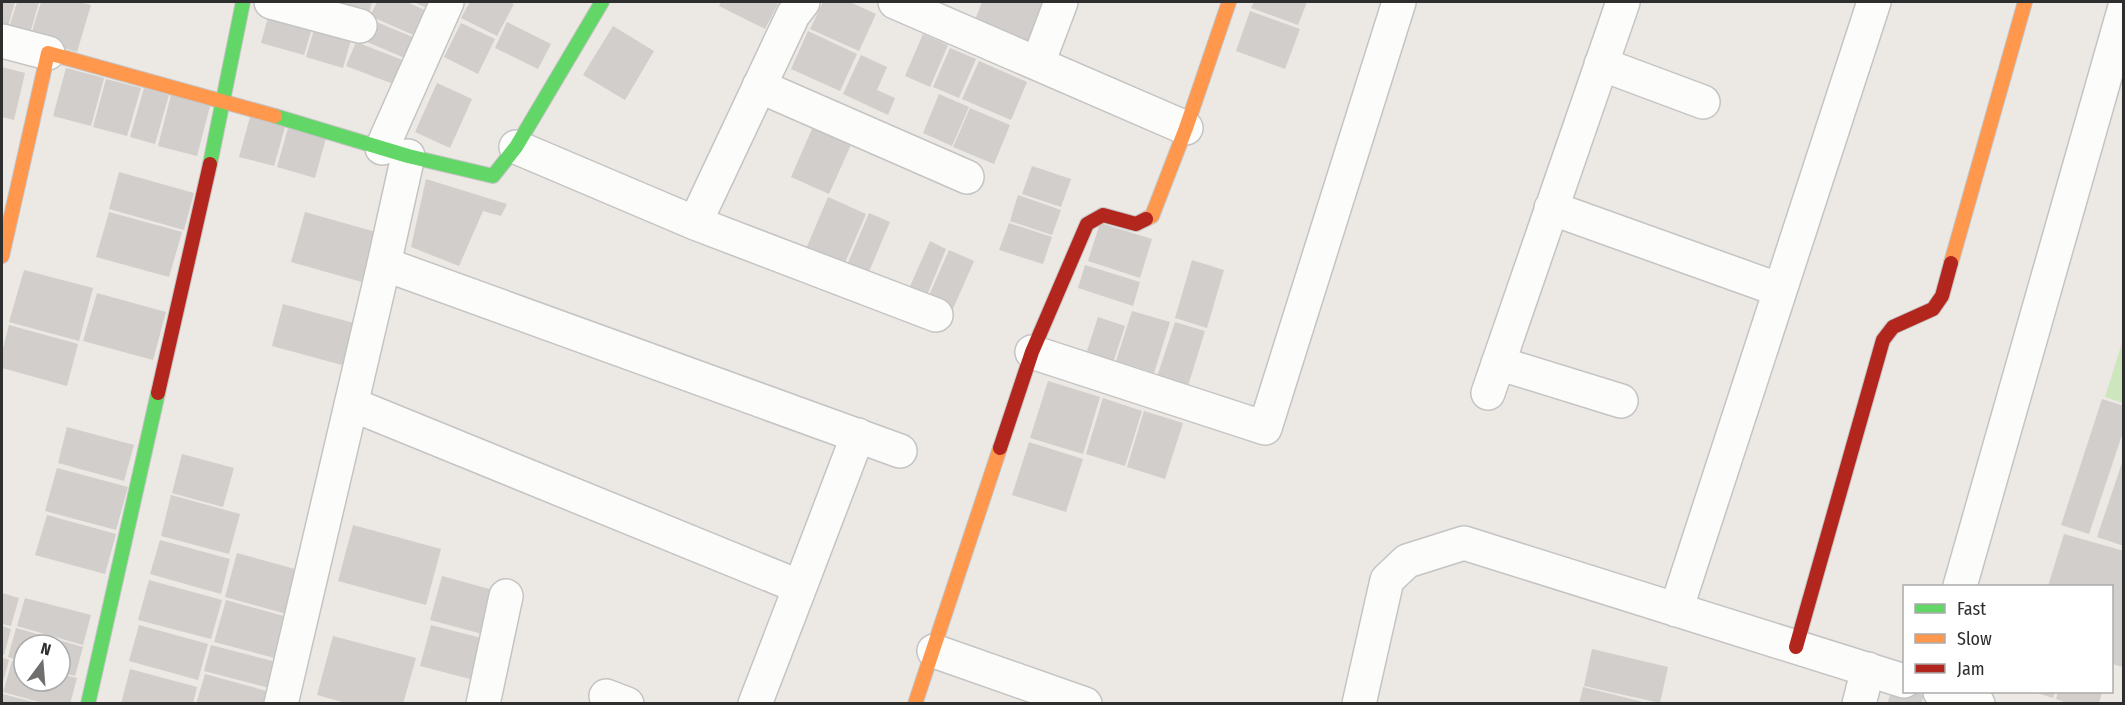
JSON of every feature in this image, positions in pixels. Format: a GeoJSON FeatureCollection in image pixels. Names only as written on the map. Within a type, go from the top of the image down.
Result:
{"type":"FeatureCollection","features":[{"type":"Feature","properties":{"kind":"street"},"geometry":{"type":"LineString","coordinates":[[88,704],[224,100],[243,2]]}},
{"type":"Feature","properties":{"kind":"street"},"geometry":{"type":"LineString","coordinates":[[271,2],[360,26]]}},
{"type":"Feature","properties":{"kind":"street"},"geometry":{"type":"LineString","coordinates":[[281,704],[384,264],[395,152],[447,2]]}},
{"type":"Feature","properties":{"kind":"street"},"geometry":{"type":"LineString","coordinates":[[2,41],[224,100],[395,152],[493,176],[516,147],[602,2]]}},
{"type":"Feature","properties":{"kind":"street"},"geometry":{"type":"LineString","coordinates":[[695,223],[793,15],[802,2]]}},
{"type":"Feature","properties":{"kind":"street"},"geometry":{"type":"LineString","coordinates":[[895,2],[1186,128]]}},
{"type":"Feature","properties":{"kind":"street"},"geometry":{"type":"LineString","coordinates":[[1038,63],[1061,2]]}},
{"type":"Feature","properties":{"kind":"street"},"geometry":{"type":"LineString","coordinates":[[915,704],[1032,352],[1087,224],[1102,215],[1136,224],[1152,216],[1186,128],[1229,2]]}},
{"type":"Feature","properties":{"kind":"street"},"geometry":{"type":"LineString","coordinates":[[1032,352],[1265,428],[1399,2]]}},
{"type":"Feature","properties":{"kind":"street"},"geometry":{"type":"LineString","coordinates":[[1621,401],[1493,378],[1623,2]]}},
{"type":"Feature","properties":{"kind":"street"},"geometry":{"type":"LineString","coordinates":[[1676,610],[1874,2]]}},
{"type":"Feature","properties":{"kind":"street"},"geometry":{"type":"LineString","coordinates":[[1796,647],[1883,339],[1893,327],[1933,309],[1942,296],[2025,2]]}},
{"type":"Feature","properties":{"kind":"street"},"geometry":{"type":"LineString","coordinates":[[1960,585],[2124,10]]}},
{"type":"Feature","properties":{"kind":"street"},"geometry":{"type":"LineString","coordinates":[[2,256],[48,53]]}},
{"type":"Feature","properties":{"kind":"street"},"geometry":{"type":"LineString","coordinates":[[1601,64],[1703,102]]}},
{"type":"Feature","properties":{"kind":"street"},"geometry":{"type":"LineString","coordinates":[[759,86],[967,177]]}},
{"type":"Feature","properties":{"kind":"street"},"geometry":{"type":"LineString","coordinates":[[516,147],[695,223],[936,315]]}},
{"type":"Feature","properties":{"kind":"street"},"geometry":{"type":"LineString","coordinates":[[1551,208],[1780,290]]}},
{"type":"Feature","properties":{"kind":"street"},"geometry":{"type":"LineString","coordinates":[[384,264],[900,451]]}},
{"type":"Feature","properties":{"kind":"street"},"geometry":{"type":"LineString","coordinates":[[351,404],[800,587]]}},
{"type":"Feature","properties":{"kind":"street"},"geometry":{"type":"LineString","coordinates":[[755,704],[858,435]]}},
{"type":"Feature","properties":{"kind":"street"},"geometry":{"type":"LineString","coordinates":[[1359,704],[1387,580],[1407,561],[1464,543],[1903,680]]}},
{"type":"Feature","properties":{"kind":"street"},"geometry":{"type":"LineString","coordinates":[[483,704],[506,596]]}},
{"type":"Feature","properties":{"kind":"street"},"geometry":{"type":"LineString","coordinates":[[934,651],[1085,704]]}},
{"type":"Feature","properties":{"kind":"street"},"geometry":{"type":"LineString","coordinates":[[1859,704],[1868,669]]}},
{"type":"Feature","properties":{"kind":"street"},"geometry":{"type":"LineString","coordinates":[[1943,693],[1978,704]]}},
{"type":"Feature","properties":{"kind":"green space"},"geometry":{"type":"Polygon","coordinates":[[[2123,340],[2123,403],[2105,397],[2123,340]]]}},
{"type":"Feature","properties":{"kind":"building"},"geometry":{"type":"Polygon","coordinates":[[[2,2],[15,2],[7,30],[2,29],[2,2]]]}},
{"type":"Feature","properties":{"kind":"building"},"geometry":{"type":"Polygon","coordinates":[[[17,2],[39,2],[29,37],[8,31],[17,2]]]}},
{"type":"Feature","properties":{"kind":"building"},"geometry":{"type":"Polygon","coordinates":[[[41,2],[78,2],[91,5],[77,52],[30,38],[41,2]]]}},
{"type":"Feature","properties":{"kind":"building"},"geometry":{"type":"Polygon","coordinates":[[[309,2],[372,2],[368,17],[309,2]]]}},
{"type":"Feature","properties":{"kind":"building"},"geometry":{"type":"Polygon","coordinates":[[[377,2],[407,2],[429,12],[418,37],[370,16],[377,2]]]}},
{"type":"Feature","properties":{"kind":"building"},"geometry":{"type":"Polygon","coordinates":[[[414,2],[435,2],[431,10],[414,2]]]}},
{"type":"Feature","properties":{"kind":"building"},"geometry":{"type":"Polygon","coordinates":[[[470,2],[514,4],[497,36],[461,18],[470,2]]]}},
{"type":"Feature","properties":{"kind":"building"},"geometry":{"type":"Polygon","coordinates":[[[721,2],[779,2],[765,29],[719,6],[721,2]]]}},
{"type":"Feature","properties":{"kind":"building"},"geometry":{"type":"Polygon","coordinates":[[[823,2],[850,2],[876,14],[859,51],[810,29],[823,2]]]}},
{"type":"Feature","properties":{"kind":"building"},"geometry":{"type":"Polygon","coordinates":[[[982,2],[1046,2],[1029,43],[975,20],[982,2]]]}},
{"type":"Feature","properties":{"kind":"building"},"geometry":{"type":"Polygon","coordinates":[[[1254,2],[1307,2],[1298,25],[1251,8],[1254,2]]]}},
{"type":"Feature","properties":{"kind":"building"},"geometry":{"type":"Polygon","coordinates":[[[270,10],[314,22],[304,55],[261,43],[270,10]]]}},
{"type":"Feature","properties":{"kind":"building"},"geometry":{"type":"Polygon","coordinates":[[[1250,11],[1300,29],[1285,69],[1236,51],[1250,11]]]}},
{"type":"Feature","properties":{"kind":"building"},"geometry":{"type":"Polygon","coordinates":[[[367,18],[415,38],[407,59],[358,38],[367,18]]]}},
{"type":"Feature","properties":{"kind":"building"},"geometry":{"type":"Polygon","coordinates":[[[507,22],[551,44],[538,69],[495,48],[507,22]]]}},
{"type":"Feature","properties":{"kind":"building"},"geometry":{"type":"Polygon","coordinates":[[[316,23],[353,33],[343,68],[306,57],[316,23]]]}},
{"type":"Feature","properties":{"kind":"building"},"geometry":{"type":"Polygon","coordinates":[[[461,23],[495,39],[478,74],[444,57],[461,23]]]}},
{"type":"Feature","properties":{"kind":"building"},"geometry":{"type":"Polygon","coordinates":[[[613,26],[654,51],[625,100],[583,75],[613,26]]]}},
{"type":"Feature","properties":{"kind":"building"},"geometry":{"type":"Polygon","coordinates":[[[808,31],[857,54],[840,91],[791,69],[808,31]]]}},
{"type":"Feature","properties":{"kind":"building"},"geometry":{"type":"Polygon","coordinates":[[[923,34],[948,45],[930,87],[905,76],[923,34]]]}},
{"type":"Feature","properties":{"kind":"building"},"geometry":{"type":"Polygon","coordinates":[[[356,42],[405,61],[396,85],[346,66],[356,42]]]}},
{"type":"Feature","properties":{"kind":"building"},"geometry":{"type":"Polygon","coordinates":[[[950,48],[976,59],[959,98],[933,87],[950,48]]]}},
{"type":"Feature","properties":{"kind":"building"},"geometry":{"type":"Polygon","coordinates":[[[861,55],[887,67],[877,90],[895,98],[888,115],[843,94],[861,55]]]}},
{"type":"Feature","properties":{"kind":"building"},"geometry":{"type":"Polygon","coordinates":[[[979,61],[1027,82],[1011,120],[962,99],[979,61]]]}},
{"type":"Feature","properties":{"kind":"building"},"geometry":{"type":"Polygon","coordinates":[[[2,67],[25,73],[14,120],[2,117],[2,67]]]}},
{"type":"Feature","properties":{"kind":"building"},"geometry":{"type":"Polygon","coordinates":[[[66,68],[104,78],[91,126],[53,116],[66,68]]]}},
{"type":"Feature","properties":{"kind":"building"},"geometry":{"type":"Polygon","coordinates":[[[106,79],[141,88],[127,136],[93,127],[106,79]]]}},
{"type":"Feature","properties":{"kind":"building"},"geometry":{"type":"Polygon","coordinates":[[[437,83],[472,99],[450,148],[415,132],[437,83]]]}},
{"type":"Feature","properties":{"kind":"building"},"geometry":{"type":"Polygon","coordinates":[[[144,88],[169,95],[155,144],[130,137],[144,88]]]}},
{"type":"Feature","properties":{"kind":"building"},"geometry":{"type":"Polygon","coordinates":[[[939,94],[969,107],[952,146],[923,133],[939,94]]]}},
{"type":"Feature","properties":{"kind":"building"},"geometry":{"type":"Polygon","coordinates":[[[171,95],[210,106],[197,156],[158,146],[171,95]]]}},
{"type":"Feature","properties":{"kind":"building"},"geometry":{"type":"Polygon","coordinates":[[[970,108],[1010,125],[994,164],[953,147],[970,108]]]}},
{"type":"Feature","properties":{"kind":"building"},"geometry":{"type":"Polygon","coordinates":[[[250,117],[285,127],[274,166],[239,157],[250,117]]]}},
{"type":"Feature","properties":{"kind":"building"},"geometry":{"type":"Polygon","coordinates":[[[815,122],[854,138],[829,194],[791,177],[815,122]]]}},
{"type":"Feature","properties":{"kind":"building"},"geometry":{"type":"Polygon","coordinates":[[[288,128],[326,138],[315,178],[277,167],[288,128]]]}},
{"type":"Feature","properties":{"kind":"building"},"geometry":{"type":"Polygon","coordinates":[[[1032,166],[1071,179],[1061,207],[1022,194],[1032,166]]]}},
{"type":"Feature","properties":{"kind":"building"},"geometry":{"type":"Polygon","coordinates":[[[119,172],[194,193],[184,230],[109,209],[119,172]]]}},
{"type":"Feature","properties":{"kind":"building"},"geometry":{"type":"Polygon","coordinates":[[[426,179],[507,204],[501,216],[483,211],[459,266],[411,247],[426,179]]]}},
{"type":"Feature","properties":{"kind":"building"},"geometry":{"type":"Polygon","coordinates":[[[1018,195],[1061,210],[1052,235],[1010,221],[1018,195]]]}},
{"type":"Feature","properties":{"kind":"building"},"geometry":{"type":"Polygon","coordinates":[[[828,197],[866,214],[844,265],[806,249],[828,197]]]}},
{"type":"Feature","properties":{"kind":"building"},"geometry":{"type":"Polygon","coordinates":[[[109,212],[182,232],[169,277],[96,257],[109,212]]]}},
{"type":"Feature","properties":{"kind":"building"},"geometry":{"type":"Polygon","coordinates":[[[305,212],[376,232],[362,282],[291,262],[305,212]]]}},
{"type":"Feature","properties":{"kind":"building"},"geometry":{"type":"Polygon","coordinates":[[[869,213],[890,222],[868,274],[847,265],[869,213]]]}},
{"type":"Feature","properties":{"kind":"building"},"geometry":{"type":"Polygon","coordinates":[[[1009,223],[1052,237],[1043,264],[999,250],[1009,223]]]}},
{"type":"Feature","properties":{"kind":"building"},"geometry":{"type":"Polygon","coordinates":[[[1100,223],[1152,239],[1140,278],[1088,261],[1100,223]]]}},
{"type":"Feature","properties":{"kind":"building"},"geometry":{"type":"Polygon","coordinates":[[[930,241],[946,249],[925,300],[907,293],[930,241]]]}},
{"type":"Feature","properties":{"kind":"building"},"geometry":{"type":"Polygon","coordinates":[[[949,250],[974,261],[952,311],[927,300],[949,250]]]}},
{"type":"Feature","properties":{"kind":"building"},"geometry":{"type":"Polygon","coordinates":[[[1192,260],[1224,270],[1207,328],[1175,318],[1192,260]]]}},
{"type":"Feature","properties":{"kind":"building"},"geometry":{"type":"Polygon","coordinates":[[[1085,265],[1140,282],[1133,306],[1078,288],[1085,265]]]}},
{"type":"Feature","properties":{"kind":"building"},"geometry":{"type":"Polygon","coordinates":[[[24,270],[93,288],[79,341],[9,322],[24,270]]]}},
{"type":"Feature","properties":{"kind":"building"},"geometry":{"type":"Polygon","coordinates":[[[97,293],[166,312],[153,360],[83,341],[97,293]]]}},
{"type":"Feature","properties":{"kind":"building"},"geometry":{"type":"Polygon","coordinates":[[[283,304],[354,323],[342,365],[272,346],[283,304]]]}},
{"type":"Feature","properties":{"kind":"building"},"geometry":{"type":"Polygon","coordinates":[[[1132,311],[1170,322],[1154,373],[1116,361],[1132,311]]]}},
{"type":"Feature","properties":{"kind":"building"},"geometry":{"type":"Polygon","coordinates":[[[1098,317],[1125,326],[1113,363],[1086,354],[1098,317]]]}},
{"type":"Feature","properties":{"kind":"building"},"geometry":{"type":"Polygon","coordinates":[[[1175,322],[1205,331],[1188,386],[1157,377],[1175,322]]]}},
{"type":"Feature","properties":{"kind":"building"},"geometry":{"type":"Polygon","coordinates":[[[9,325],[78,344],[67,386],[2,368],[2,352],[9,325]]]}},
{"type":"Feature","properties":{"kind":"building"},"geometry":{"type":"Polygon","coordinates":[[[1048,381],[1100,397],[1083,454],[1030,438],[1048,381]]]}},
{"type":"Feature","properties":{"kind":"building"},"geometry":{"type":"Polygon","coordinates":[[[1103,398],[1142,411],[1125,466],[1086,454],[1103,398]]]}},
{"type":"Feature","properties":{"kind":"building"},"geometry":{"type":"Polygon","coordinates":[[[2102,399],[2124,406],[2124,429],[2089,534],[2061,525],[2102,399]]]}},
{"type":"Feature","properties":{"kind":"building"},"geometry":{"type":"Polygon","coordinates":[[[1144,411],[1183,423],[1165,479],[1127,467],[1144,411]]]}},
{"type":"Feature","properties":{"kind":"building"},"geometry":{"type":"Polygon","coordinates":[[[67,427],[134,445],[124,481],[58,463],[67,427]]]}},
{"type":"Feature","properties":{"kind":"building"},"geometry":{"type":"Polygon","coordinates":[[[1029,442],[1083,459],[1066,512],[1012,495],[1029,442]]]}},
{"type":"Feature","properties":{"kind":"building"},"geometry":{"type":"Polygon","coordinates":[[[182,454],[234,468],[223,507],[172,493],[182,454]]]}},
{"type":"Feature","properties":{"kind":"building"},"geometry":{"type":"Polygon","coordinates":[[[2124,457],[2124,546],[2097,537],[2124,457]]]}},
{"type":"Feature","properties":{"kind":"building"},"geometry":{"type":"Polygon","coordinates":[[[57,468],[128,487],[116,530],[45,511],[57,468]]]}},
{"type":"Feature","properties":{"kind":"building"},"geometry":{"type":"Polygon","coordinates":[[[171,495],[240,514],[229,554],[161,536],[171,495]]]}},
{"type":"Feature","properties":{"kind":"building"},"geometry":{"type":"Polygon","coordinates":[[[47,515],[116,534],[105,574],[35,555],[47,515]]]}},
{"type":"Feature","properties":{"kind":"building"},"geometry":{"type":"Polygon","coordinates":[[[353,525],[441,549],[426,605],[338,581],[353,525]]]}},
{"type":"Feature","properties":{"kind":"building"},"geometry":{"type":"Polygon","coordinates":[[[2064,534],[2124,551],[2124,667],[2113,664],[2113,585],[2048,585],[2064,534]]]}},
{"type":"Feature","properties":{"kind":"building"},"geometry":{"type":"Polygon","coordinates":[[[160,540],[230,559],[221,594],[150,574],[160,540]]]}},
{"type":"Feature","properties":{"kind":"building"},"geometry":{"type":"Polygon","coordinates":[[[237,553],[306,572],[294,616],[225,597],[237,553]]]}},
{"type":"Feature","properties":{"kind":"building"},"geometry":{"type":"Polygon","coordinates":[[[442,576],[497,591],[486,635],[430,620],[442,576]]]}},
{"type":"Feature","properties":{"kind":"building"},"geometry":{"type":"Polygon","coordinates":[[[149,580],[222,600],[211,639],[138,620],[149,580]]]}},
{"type":"Feature","properties":{"kind":"building"},"geometry":{"type":"Polygon","coordinates":[[[2,593],[19,598],[11,626],[2,624],[2,593]]]}},
{"type":"Feature","properties":{"kind":"building"},"geometry":{"type":"Polygon","coordinates":[[[25,598],[91,615],[83,645],[72,642],[72,633],[41,633],[17,626],[25,598]]]}},
{"type":"Feature","properties":{"kind":"building"},"geometry":{"type":"Polygon","coordinates":[[[226,600],[294,619],[282,660],[214,642],[226,600]]]}},
{"type":"Feature","properties":{"kind":"building"},"geometry":{"type":"Polygon","coordinates":[[[139,625],[208,644],[198,680],[129,661],[139,625]]]}},
{"type":"Feature","properties":{"kind":"building"},"geometry":{"type":"Polygon","coordinates":[[[431,625],[485,639],[474,680],[420,666],[431,625]]]}},
{"type":"Feature","properties":{"kind":"building"},"geometry":{"type":"Polygon","coordinates":[[[2,626],[11,629],[4,655],[2,655],[2,626]]]}},
{"type":"Feature","properties":{"kind":"building"},"geometry":{"type":"Polygon","coordinates":[[[16,628],[34,633],[15,633],[16,628]]]}},
{"type":"Feature","properties":{"kind":"building"},"geometry":{"type":"Polygon","coordinates":[[[333,636],[416,658],[403,704],[349,704],[317,695],[333,636]]]}},
{"type":"Feature","properties":{"kind":"building"},"geometry":{"type":"Polygon","coordinates":[[[12,642],[12,658],[8,657],[12,642]]]}},
{"type":"Feature","properties":{"kind":"building"},"geometry":{"type":"Polygon","coordinates":[[[72,644],[83,647],[75,676],[72,675],[72,644]]]}},
{"type":"Feature","properties":{"kind":"building"},"geometry":{"type":"Polygon","coordinates":[[[211,645],[276,662],[269,688],[204,671],[211,645]]]}},
{"type":"Feature","properties":{"kind":"building"},"geometry":{"type":"Polygon","coordinates":[[[1592,649],[1668,667],[1660,703],[1584,686],[1592,649]]]}},
{"type":"Feature","properties":{"kind":"building"},"geometry":{"type":"Polygon","coordinates":[[[2,657],[9,660],[2,686],[2,657]]]}},
{"type":"Feature","properties":{"kind":"building"},"geometry":{"type":"Polygon","coordinates":[[[12,661],[12,693],[72,693],[72,677],[77,678],[70,704],[46,704],[3,692],[12,661]]]}},
{"type":"Feature","properties":{"kind":"building"},"geometry":{"type":"Polygon","coordinates":[[[130,669],[197,687],[193,704],[121,704],[130,669]]]}},
{"type":"Feature","properties":{"kind":"building"},"geometry":{"type":"Polygon","coordinates":[[[205,674],[270,692],[267,704],[196,704],[205,674]]]}},
{"type":"Feature","properties":{"kind":"building"},"geometry":{"type":"Polygon","coordinates":[[[1893,686],[1903,689],[1903,693],[1924,695],[1921,704],[1887,704],[1893,686]]]}},
{"type":"Feature","properties":{"kind":"building"},"geometry":{"type":"Polygon","coordinates":[[[1583,687],[1647,703],[1647,704],[1579,704],[1583,687]]]}},
{"type":"Feature","properties":{"kind":"building"},"geometry":{"type":"Polygon","coordinates":[[[2037,693],[2055,693],[2053,698],[2037,693]]]}},
{"type":"Feature","properties":{"kind":"building"},"geometry":{"type":"Polygon","coordinates":[[[2058,693],[2102,693],[2099,704],[2070,704],[2056,699],[2058,693]]]}},
{"type":"Feature","properties":{"kind":"building"},"geometry":{"type":"Polygon","coordinates":[[[3,694],[37,703],[37,704],[2,704],[3,694]]]}},
{"type":"Feature","properties":{"kind":"traffic: fast"},"geometry":{"type":"LineString","coordinates":[[210,164],[243,2]]}},
{"type":"Feature","properties":{"kind":"traffic: fast"},"geometry":{"type":"LineString","coordinates":[[275,116],[408,156],[493,176],[516,147],[602,2]]}},
{"type":"Feature","properties":{"kind":"traffic: fast"},"geometry":{"type":"LineString","coordinates":[[88,704],[158,393]]}},
{"type":"Feature","properties":{"kind":"traffic: slow"},"geometry":{"type":"LineString","coordinates":[[1146,219],[1152,216],[1186,128],[1229,2]]}},
{"type":"Feature","properties":{"kind":"traffic: slow"},"geometry":{"type":"LineString","coordinates":[[1951,263],[2025,2]]}},
{"type":"Feature","properties":{"kind":"traffic: slow"},"geometry":{"type":"LineString","coordinates":[[2,256],[48,53],[275,116]]}},
{"type":"Feature","properties":{"kind":"traffic: slow"},"geometry":{"type":"LineString","coordinates":[[915,704],[1000,448]]}},
{"type":"Feature","properties":{"kind":"traffic: jam"},"geometry":{"type":"LineString","coordinates":[[158,393],[210,164]]}},
{"type":"Feature","properties":{"kind":"traffic: jam"},"geometry":{"type":"LineString","coordinates":[[1000,448],[1032,352],[1087,224],[1103,215],[1136,224],[1146,219]]}},
{"type":"Feature","properties":{"kind":"traffic: jam"},"geometry":{"type":"LineString","coordinates":[[1796,647],[1883,340],[1893,327],[1933,309],[1942,296],[1951,263]]}}]}
